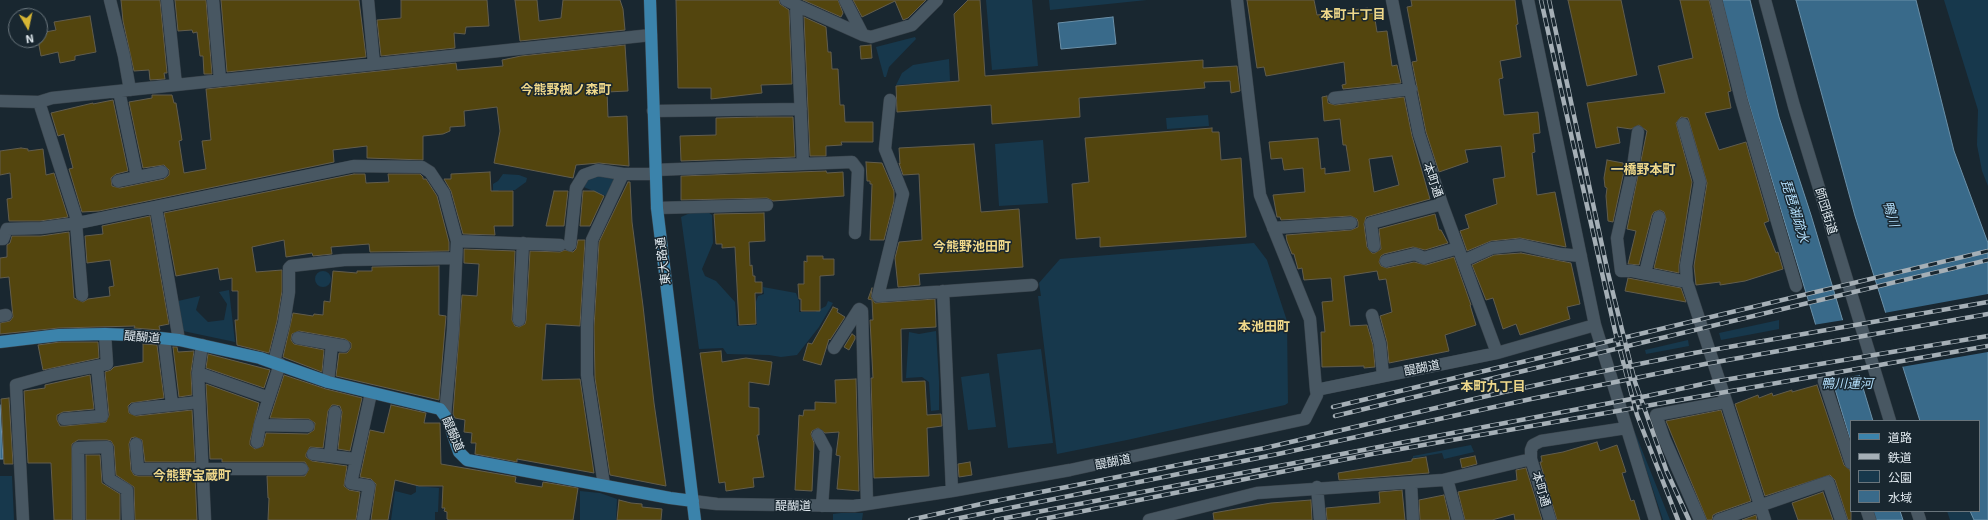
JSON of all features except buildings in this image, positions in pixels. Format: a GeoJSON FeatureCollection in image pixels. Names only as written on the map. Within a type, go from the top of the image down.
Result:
{"type":"FeatureCollection","features":[{"type":"Feature","properties":{"kind":"main road","name":"東大路通"},"geometry":{"type":"LineString","coordinates":[[650,0],[657,208],[695,520]]}},
{"type":"Feature","properties":{"kind":"main road","name":"醍醐道"},"geometry":{"type":"LineString","coordinates":[[0,342],[59,335],[105,334],[179,340],[202,345],[277,363],[328,382],[435,407],[445,415],[461,456],[467,460],[693,501]]}},
{"type":"Feature","properties":{"kind":"street"},"geometry":{"type":"LineString","coordinates":[[110,0],[124,56],[125,90],[137,177]]}},
{"type":"Feature","properties":{"kind":"street"},"geometry":{"type":"LineString","coordinates":[[167,0],[176,85]]}},
{"type":"Feature","properties":{"kind":"street"},"geometry":{"type":"LineString","coordinates":[[213,0],[220,80]]}},
{"type":"Feature","properties":{"kind":"street"},"geometry":{"type":"LineString","coordinates":[[368,0],[374,64]]}},
{"type":"Feature","properties":{"kind":"street"},"geometry":{"type":"LineString","coordinates":[[845,0],[863,35]]}},
{"type":"Feature","properties":{"kind":"street"},"geometry":{"type":"LineString","coordinates":[[803,163],[801,109],[791,2],[863,35],[871,36],[912,25],[937,0]]}},
{"type":"Feature","properties":{"kind":"street"},"geometry":{"type":"LineString","coordinates":[[1237,0],[1260,195],[1272,228],[1310,319],[1316,390]]}},
{"type":"Feature","properties":{"kind":"street","name":"本町通"},"geometry":{"type":"LineString","coordinates":[[1392,0],[1419,134],[1442,204],[1497,353]]}},
{"type":"Feature","properties":{"kind":"street"},"geometry":{"type":"LineString","coordinates":[[1528,0],[1595,325],[1655,520]]}},
{"type":"Feature","properties":{"kind":"street"},"geometry":{"type":"LineString","coordinates":[[1716,0],[1741,99],[1796,286]]}},
{"type":"Feature","properties":{"kind":"street","name":"師団街道"},"geometry":{"type":"LineString","coordinates":[[1764,0],[1790,92],[1890,420]]}},
{"type":"Feature","properties":{"kind":"street"},"geometry":{"type":"LineString","coordinates":[[0,102],[39,102],[52,98],[125,90],[651,35]]}},
{"type":"Feature","properties":{"kind":"street"},"geometry":{"type":"LineString","coordinates":[[1334,98],[1411,89]]}},
{"type":"Feature","properties":{"kind":"street"},"geometry":{"type":"LineString","coordinates":[[890,100],[885,149],[903,194],[878,296],[1032,285]]}},
{"type":"Feature","properties":{"kind":"street"},"geometry":{"type":"LineString","coordinates":[[39,102],[77,223],[82,295]]}},
{"type":"Feature","properties":{"kind":"street"},"geometry":{"type":"LineString","coordinates":[[653,111],[801,109]]}},
{"type":"Feature","properties":{"kind":"street"},"geometry":{"type":"LineString","coordinates":[[1683,124],[1700,182],[1686,266],[1686,282],[1765,520]]}},
{"type":"Feature","properties":{"kind":"street"},"geometry":{"type":"LineString","coordinates":[[1638,132],[1633,167],[1617,238],[1621,270],[1645,273],[1686,282]]}},
{"type":"Feature","properties":{"kind":"street"},"geometry":{"type":"LineString","coordinates":[[457,241],[565,245],[575,191],[579,179],[586,173],[595,170],[623,174],[803,163],[852,162],[858,170],[855,233]]}},
{"type":"Feature","properties":{"kind":"street"},"geometry":{"type":"LineString","coordinates":[[0,239],[3,239],[8,229],[41,228],[77,223],[156,208],[354,166],[419,166],[428,170],[444,193],[457,241],[453,330],[445,415]]}},
{"type":"Feature","properties":{"kind":"street"},"geometry":{"type":"LineString","coordinates":[[118,181],[162,172]]}},
{"type":"Feature","properties":{"kind":"street"},"geometry":{"type":"LineString","coordinates":[[604,485],[587,375],[587,326],[592,240],[623,174]]}},
{"type":"Feature","properties":{"kind":"street"},"geometry":{"type":"LineString","coordinates":[[1374,246],[1371,223],[1442,204]]}},
{"type":"Feature","properties":{"kind":"street"},"geometry":{"type":"LineString","coordinates":[[657,208],[767,205]]}},
{"type":"Feature","properties":{"kind":"street"},"geometry":{"type":"LineString","coordinates":[[156,208],[179,340]]}},
{"type":"Feature","properties":{"kind":"street"},"geometry":{"type":"LineString","coordinates":[[1645,273],[1659,217]]}},
{"type":"Feature","properties":{"kind":"street"},"geometry":{"type":"LineString","coordinates":[[1272,228],[1351,223]]}},
{"type":"Feature","properties":{"kind":"street"},"geometry":{"type":"LineString","coordinates":[[519,320],[523,243]]}},
{"type":"Feature","properties":{"kind":"street"},"geometry":{"type":"LineString","coordinates":[[1463,260],[1492,248],[1521,245],[1560,254],[1581,256]]}},
{"type":"Feature","properties":{"kind":"street"},"geometry":{"type":"LineString","coordinates":[[1386,261],[1415,254],[1424,258],[1458,248]]}},
{"type":"Feature","properties":{"kind":"street"},"geometry":{"type":"LineString","coordinates":[[257,442],[260,425],[269,398],[277,363],[288,292],[289,268],[291,266],[344,260],[456,258]]}},
{"type":"Feature","properties":{"kind":"street"},"geometry":{"type":"LineString","coordinates":[[942,291],[952,491]]}},
{"type":"Feature","properties":{"kind":"street"},"geometry":{"type":"LineString","coordinates":[[834,348],[859,309],[862,311],[867,504]]}},
{"type":"Feature","properties":{"kind":"street"},"geometry":{"type":"LineString","coordinates":[[1372,315],[1380,344],[1383,376]]}},
{"type":"Feature","properties":{"kind":"street","name":"醍醐道"},"geometry":{"type":"LineString","coordinates":[[693,501],[717,504],[822,506],[867,504],[952,491],[1131,458],[1305,419],[1317,395],[1316,390],[1497,353],[1595,325]]}},
{"type":"Feature","properties":{"kind":"street"},"geometry":{"type":"LineString","coordinates":[[23,520],[16,385],[52,375],[106,364],[105,334]]}},
{"type":"Feature","properties":{"kind":"street"},"geometry":{"type":"LineString","coordinates":[[298,338],[344,346]]}},
{"type":"Feature","properties":{"kind":"street"},"geometry":{"type":"LineString","coordinates":[[164,339],[172,405]]}},
{"type":"Feature","properties":{"kind":"street"},"geometry":{"type":"LineString","coordinates":[[328,382],[332,344]]}},
{"type":"Feature","properties":{"kind":"street"},"geometry":{"type":"LineString","coordinates":[[202,345],[198,373],[205,520]]}},
{"type":"Feature","properties":{"kind":"street"},"geometry":{"type":"LineString","coordinates":[[64,419],[102,416],[97,366]]}},
{"type":"Feature","properties":{"kind":"street"},"geometry":{"type":"LineString","coordinates":[[198,373],[269,398]]}},
{"type":"Feature","properties":{"kind":"street"},"geometry":{"type":"LineString","coordinates":[[1824,381],[1850,460]]}},
{"type":"Feature","properties":{"kind":"street"},"geometry":{"type":"LineString","coordinates":[[363,520],[369,486],[351,483],[355,459],[371,393]]}},
{"type":"Feature","properties":{"kind":"street"},"geometry":{"type":"LineString","coordinates":[[135,409],[199,402]]}},
{"type":"Feature","properties":{"kind":"street"},"geometry":{"type":"LineString","coordinates":[[1700,520],[1664,438],[1656,415],[1726,405]]}},
{"type":"Feature","properties":{"kind":"street"},"geometry":{"type":"LineString","coordinates":[[330,456],[336,412]]}},
{"type":"Feature","properties":{"kind":"street"},"geometry":{"type":"LineString","coordinates":[[260,425],[308,426]]}},
{"type":"Feature","properties":{"kind":"street"},"geometry":{"type":"LineString","coordinates":[[1149,520],[1179,516],[1257,493],[1317,487],[1411,483],[1447,479],[1531,458],[1531,450],[1533,445],[1541,441],[1626,428]]}},
{"type":"Feature","properties":{"kind":"street"},"geometry":{"type":"LineString","coordinates":[[818,435],[826,450],[822,506]]}},
{"type":"Feature","properties":{"kind":"street"},"geometry":{"type":"LineString","coordinates":[[136,444],[138,469],[302,469]]}},
{"type":"Feature","properties":{"kind":"street"},"geometry":{"type":"LineString","coordinates":[[79,520],[78,448],[107,447],[109,479],[126,490],[128,520]]}},
{"type":"Feature","properties":{"kind":"street"},"geometry":{"type":"LineString","coordinates":[[313,454],[355,459]]}},
{"type":"Feature","properties":{"kind":"street","name":"本町通"},"geometry":{"type":"LineString","coordinates":[[1531,458],[1550,520]]}},
{"type":"Feature","properties":{"kind":"street"},"geometry":{"type":"LineString","coordinates":[[1447,479],[1458,520]]}},
{"type":"Feature","properties":{"kind":"street"},"geometry":{"type":"LineString","coordinates":[[1719,520],[1828,482],[1841,520]]}},
{"type":"Feature","properties":{"kind":"street"},"geometry":{"type":"LineString","coordinates":[[1411,483],[1414,520]]}},
{"type":"Feature","properties":{"kind":"street"},"geometry":{"type":"LineString","coordinates":[[1317,487],[1320,520]]}},
{"type":"Feature","properties":{"kind":"green space"},"geometry":{"type":"Polygon","coordinates":[[[986,0],[1032,0],[1038,66],[992,70],[986,0]]]}},
{"type":"Feature","properties":{"kind":"green space"},"geometry":{"type":"Polygon","coordinates":[[[1049,0],[1147,0],[1050,10],[1049,0]]]}},
{"type":"Feature","properties":{"kind":"green space"},"geometry":{"type":"Polygon","coordinates":[[[1944,0],[1988,0],[1988,186],[1982,171],[1977,145],[1978,110],[1944,0]]]}},
{"type":"Feature","properties":{"kind":"green space"},"geometry":{"type":"Polygon","coordinates":[[[915,37],[916,39],[889,67],[886,77],[884,77],[876,47],[915,37]]]}},
{"type":"Feature","properties":{"kind":"green space"},"geometry":{"type":"Polygon","coordinates":[[[949,59],[950,81],[896,85],[902,73],[913,65],[949,59]]]}},
{"type":"Feature","properties":{"kind":"green space"},"geometry":{"type":"Polygon","coordinates":[[[1208,115],[1209,126],[1167,129],[1166,118],[1208,115]]]}},
{"type":"Feature","properties":{"kind":"green space"},"geometry":{"type":"Polygon","coordinates":[[[1043,140],[1048,203],[999,206],[995,144],[1043,140]]]}},
{"type":"Feature","properties":{"kind":"green space"},"geometry":{"type":"Polygon","coordinates":[[[503,174],[519,175],[527,178],[526,182],[515,190],[499,190],[496,193],[493,191],[493,184],[498,181],[503,174]]]}},
{"type":"Feature","properties":{"kind":"green space"},"geometry":{"type":"Polygon","coordinates":[[[591,175],[617,176],[606,196],[581,186],[591,175]]]}},
{"type":"Feature","properties":{"kind":"green space"},"geometry":{"type":"Polygon","coordinates":[[[708,212],[712,215],[713,243],[702,269],[705,276],[716,281],[735,302],[737,326],[757,325],[756,302],[758,296],[764,294],[763,287],[796,293],[799,301],[799,312],[815,312],[826,306],[828,301],[833,303],[819,327],[797,355],[781,357],[769,355],[727,354],[723,348],[699,349],[681,217],[690,213],[708,212]]]}},
{"type":"Feature","properties":{"kind":"green space"},"geometry":{"type":"Polygon","coordinates":[[[1254,243],[1267,260],[1287,321],[1288,403],[1285,405],[1127,440],[1057,454],[1038,296],[1041,296],[1039,283],[1060,259],[1254,243]]]}},
{"type":"Feature","properties":{"kind":"green space"},"geometry":{"type":"Polygon","coordinates":[[[323,271],[329,273],[331,279],[329,285],[323,287],[317,285],[315,279],[317,273],[323,271]]]}},
{"type":"Feature","properties":{"kind":"green space"},"geometry":{"type":"Polygon","coordinates":[[[229,290],[235,342],[183,331],[178,301],[200,296],[196,310],[208,322],[224,320],[227,304],[219,292],[229,290]]]}},
{"type":"Feature","properties":{"kind":"green space"},"geometry":{"type":"Polygon","coordinates":[[[1779,320],[1779,329],[1721,340],[1719,333],[1779,320]]]}},
{"type":"Feature","properties":{"kind":"green space"},"geometry":{"type":"Polygon","coordinates":[[[936,331],[939,410],[931,411],[929,382],[922,377],[906,378],[909,332],[919,334],[936,331]]]}},
{"type":"Feature","properties":{"kind":"green space"},"geometry":{"type":"Polygon","coordinates":[[[1688,340],[1689,346],[1646,354],[1645,350],[1688,340]]]}},
{"type":"Feature","properties":{"kind":"green space"},"geometry":{"type":"Polygon","coordinates":[[[1041,349],[1053,443],[1008,448],[997,354],[1041,349]]]}},
{"type":"Feature","properties":{"kind":"green space"},"geometry":{"type":"Polygon","coordinates":[[[989,373],[996,427],[968,430],[961,377],[989,373]]]}},
{"type":"Feature","properties":{"kind":"green space"},"geometry":{"type":"Polygon","coordinates":[[[1634,430],[1670,520],[1663,520],[1634,430]]]}},
{"type":"Feature","properties":{"kind":"green space"},"geometry":{"type":"Polygon","coordinates":[[[1471,445],[1474,452],[1444,459],[1442,453],[1413,458],[1413,456],[1471,445]]]}},
{"type":"Feature","properties":{"kind":"green space"},"geometry":{"type":"Polygon","coordinates":[[[0,476],[12,476],[14,520],[0,520],[0,476]]]}},
{"type":"Feature","properties":{"kind":"green space"},"geometry":{"type":"Polygon","coordinates":[[[416,486],[439,488],[438,512],[435,512],[435,520],[391,520],[395,491],[411,495],[416,492],[416,486]]]}},
{"type":"Feature","properties":{"kind":"green space"},"geometry":{"type":"Polygon","coordinates":[[[580,491],[600,493],[617,499],[616,520],[580,520],[580,491]]]}},
{"type":"Feature","properties":{"kind":"green space"},"geometry":{"type":"Polygon","coordinates":[[[1947,512],[1970,512],[1974,520],[1950,520],[1947,512]]]}},
{"type":"Feature","properties":{"kind":"green space"},"geometry":{"type":"Polygon","coordinates":[[[863,513],[862,520],[833,520],[833,514],[863,513]]]}},
{"type":"Feature","properties":{"kind":"water","name":"鴨川運河"},"geometry":{"type":"Polygon","coordinates":[[[1722,0],[1750,0],[1779,117],[1811,215],[1873,420],[1850,420],[1850,439],[1744,87],[1722,0]]]}},
{"type":"Feature","properties":{"kind":"water","name":"鴨川"},"geometry":{"type":"Polygon","coordinates":[[[1796,0],[1916,0],[1954,151],[1988,243],[1988,520],[1974,520],[1970,512],[1980,512],[1980,420],[1920,420],[1855,216],[1796,0]]]}},
{"type":"Feature","properties":{"kind":"water"},"geometry":{"type":"Polygon","coordinates":[[[1113,17],[1116,44],[1061,49],[1058,23],[1113,17]]]}},
{"type":"Feature","properties":{"kind":"water"},"geometry":{"type":"Polygon","coordinates":[[[0,405],[3,459],[0,459],[0,405]]]}},
{"type":"Feature","properties":{"kind":"water"},"geometry":{"type":"Polygon","coordinates":[[[1872,512],[1900,512],[1903,520],[1875,520],[1872,512]]]}},
{"type":"Feature","properties":{"kind":"pier"},"geometry":{"type":"Polygon","coordinates":[[[1988,294],[1988,352],[1901,367],[1884,313],[1988,294]]]}},
{"type":"Feature","properties":{"kind":"pier"},"geometry":{"type":"Polygon","coordinates":[[[1844,320],[1860,375],[1829,380],[1813,325],[1844,320]]]}},
{"type":"Feature","properties":{"kind":"railway"},"geometry":{"type":"LineString","coordinates":[[1541,0],[1615,331],[1637,415],[1678,520]]}},
{"type":"Feature","properties":{"kind":"railway"},"geometry":{"type":"LineString","coordinates":[[1549,0],[1608,273],[1635,382],[1667,472],[1689,520]]}},
{"type":"Feature","properties":{"kind":"railway"},"geometry":{"type":"LineString","coordinates":[[1333,407],[1988,251]]}},
{"type":"Feature","properties":{"kind":"railway"},"geometry":{"type":"LineString","coordinates":[[1335,416],[1988,260]]}},
{"type":"Feature","properties":{"kind":"railway"},"geometry":{"type":"LineString","coordinates":[[910,520],[990,502],[1265,448],[1504,392],[1584,375],[1694,353],[1988,302]]}},
{"type":"Feature","properties":{"kind":"railway"},"geometry":{"type":"LineString","coordinates":[[950,520],[1278,454],[1531,399],[1705,364],[1988,314]]}},
{"type":"Feature","properties":{"kind":"railway"},"geometry":{"type":"LineString","coordinates":[[995,520],[1647,396],[1712,382],[1988,336]]}},
{"type":"Feature","properties":{"kind":"railway"},"geometry":{"type":"LineString","coordinates":[[1038,520],[1372,454],[1988,346]]}},
{"type":"Feature","properties":{"kind":"district","name":"本町十丁目"},"geometry":{"type":"Point","coordinates":[1353,15]}},
{"type":"Feature","properties":{"kind":"district","name":"今熊野椥ノ森町"},"geometry":{"type":"Point","coordinates":[566,90]}},
{"type":"Feature","properties":{"kind":"district","name":"一橋野本町"},"geometry":{"type":"Point","coordinates":[1643,170]}},
{"type":"Feature","properties":{"kind":"district","name":"今熊野池田町"},"geometry":{"type":"Point","coordinates":[972,247]}},
{"type":"Feature","properties":{"kind":"district","name":"本池田町"},"geometry":{"type":"Point","coordinates":[1264,327]}},
{"type":"Feature","properties":{"kind":"district","name":"本町九丁目"},"geometry":{"type":"Point","coordinates":[1493,387]}},
{"type":"Feature","properties":{"kind":"district","name":"今熊野宝蔵町"},"geometry":{"type":"Point","coordinates":[192,476]}},
{"type":"Feature","properties":{"kind":"water label","name":"琵琶湖疏水"},"geometry":{"type":"Point","coordinates":[1795,211]}}]}
